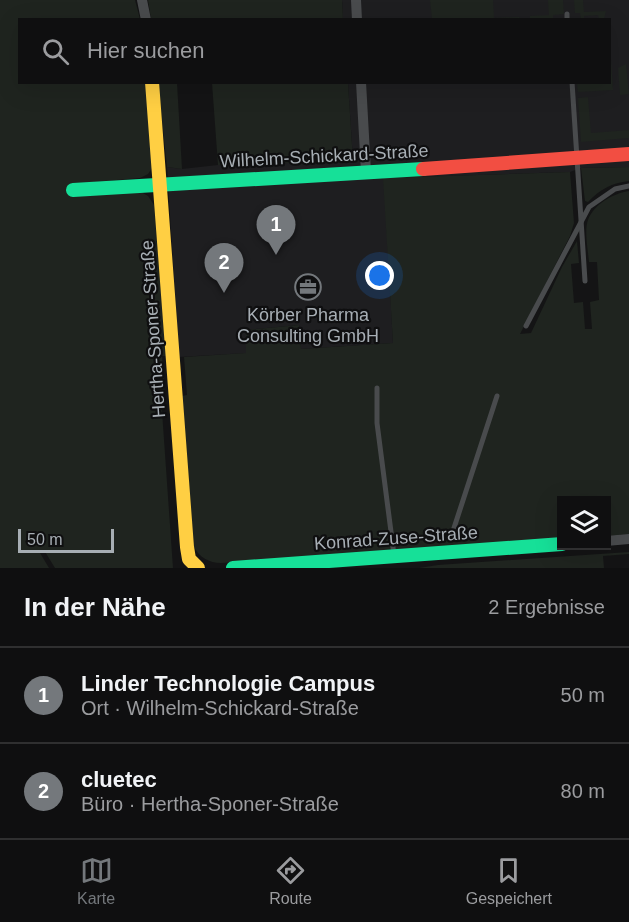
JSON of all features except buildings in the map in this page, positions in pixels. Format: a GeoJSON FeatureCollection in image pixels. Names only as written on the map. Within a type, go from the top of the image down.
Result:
{"type":"FeatureCollection","features":[{"type":"Feature","properties":{"kind":"street"},"geometry":{"type":"LineString","coordinates":[[142,0],[146,18]]}},
{"type":"Feature","properties":{"kind":"street"},"geometry":{"type":"LineString","coordinates":[[356,0],[357,18]]}},
{"type":"Feature","properties":{"kind":"street","name":"Hertha-Sponer-Straße"},"geometry":{"type":"LineString","coordinates":[[152,84],[188,553],[193,564],[198,568]]}},
{"type":"Feature","properties":{"kind":"street"},"geometry":{"type":"LineString","coordinates":[[361,84],[366,172]]}},
{"type":"Feature","properties":{"kind":"street","name":"Wilhelm-Schickard-Straße"},"geometry":{"type":"LineString","coordinates":[[73,190],[629,154]]}},
{"type":"Feature","properties":{"kind":"street"},"geometry":{"type":"LineString","coordinates":[[611,541],[629,539]]}},
{"type":"Feature","properties":{"kind":"street","name":"Konrad-Zuse-Straße"},"geometry":{"type":"LineString","coordinates":[[234,568],[557,544]]}},
{"type":"Feature","properties":{"kind":"lane"},"geometry":{"type":"LineString","coordinates":[[572,84],[585,280]]}},
{"type":"Feature","properties":{"kind":"lane"},"geometry":{"type":"LineString","coordinates":[[526,326],[589,207],[615,189],[629,186]]}},
{"type":"Feature","properties":{"kind":"lane"},"geometry":{"type":"LineString","coordinates":[[377,388],[378,430],[394,556]]}},
{"type":"Feature","properties":{"kind":"lane"},"geometry":{"type":"LineString","coordinates":[[453,531],[497,396]]}},
{"type":"Feature","properties":{"kind":"shaded area"},"geometry":{"type":"Polygon","coordinates":[[[0,0],[135,0],[140,18],[18,18],[18,84],[147,84],[152,168],[148,174],[140,178],[71,184],[139,191],[148,196],[154,205],[166,356],[162,356],[165,397],[161,397],[173,568],[55,568],[44,550],[40,553],[49,568],[0,568],[0,0]]]}},
{"type":"Feature","properties":{"kind":"shaded area"},"geometry":{"type":"Polygon","coordinates":[[[148,0],[342,0],[343,18],[151,18],[148,0]]]}},
{"type":"Feature","properties":{"kind":"shaded area"},"geometry":{"type":"Polygon","coordinates":[[[342,0],[629,0],[629,167],[581,168],[570,172],[384,178],[393,343],[301,349],[299,325],[246,330],[247,353],[179,357],[167,167],[182,169],[218,165],[353,161],[348,84],[611,84],[611,18],[343,18],[342,0]]]}},
{"type":"Feature","properties":{"kind":"shaded area"},"geometry":{"type":"Polygon","coordinates":[[[430,0],[493,0],[494,18],[432,18],[430,0]]]}},
{"type":"Feature","properties":{"kind":"shaded area"},"geometry":{"type":"Polygon","coordinates":[[[548,0],[563,0],[564,14],[553,15],[553,18],[530,18],[530,16],[549,15],[548,0]]]}},
{"type":"Feature","properties":{"kind":"shaded area"},"geometry":{"type":"Polygon","coordinates":[[[574,0],[583,0],[584,12],[606,11],[604,18],[599,18],[598,15],[581,18],[580,13],[575,13],[574,0]]]}},
{"type":"Feature","properties":{"kind":"shaded area"},"geometry":{"type":"Polygon","coordinates":[[[611,59],[613,90],[578,92],[577,84],[611,84],[611,59]]]}},
{"type":"Feature","properties":{"kind":"shaded area"},"geometry":{"type":"Polygon","coordinates":[[[626,64],[629,94],[620,95],[618,68],[626,64]]]}},
{"type":"Feature","properties":{"kind":"shaded area"},"geometry":{"type":"Polygon","coordinates":[[[158,84],[177,84],[182,169],[167,167],[158,84]]]}},
{"type":"Feature","properties":{"kind":"shaded area"},"geometry":{"type":"Polygon","coordinates":[[[212,84],[348,84],[353,161],[218,165],[212,84]]]}},
{"type":"Feature","properties":{"kind":"shaded area"},"geometry":{"type":"Polygon","coordinates":[[[588,97],[591,133],[629,130],[629,138],[581,142],[578,98],[588,97]]]}},
{"type":"Feature","properties":{"kind":"shaded area"},"geometry":{"type":"Polygon","coordinates":[[[629,167],[629,181],[607,187],[588,202],[585,201],[581,168],[629,167]]]}},
{"type":"Feature","properties":{"kind":"shaded area"},"geometry":{"type":"Polygon","coordinates":[[[570,172],[574,223],[570,236],[520,334],[531,333],[577,241],[579,263],[571,264],[574,303],[583,302],[585,329],[592,329],[590,302],[599,300],[597,262],[589,262],[586,235],[588,220],[605,200],[629,191],[629,534],[611,536],[611,496],[557,496],[557,539],[221,563],[209,561],[194,547],[182,396],[187,395],[184,357],[246,353],[246,330],[299,325],[301,349],[393,343],[383,178],[570,172]]]}},
{"type":"Feature","properties":{"kind":"shaded area"},"geometry":{"type":"Polygon","coordinates":[[[629,552],[629,554],[603,556],[604,568],[419,568],[438,565],[629,552]]]}},
{"type":"Feature","properties":{"kind":"traffic: fast"},"geometry":{"type":"LineString","coordinates":[[73,190],[423,169]]}},
{"type":"Feature","properties":{"kind":"traffic: fast"},"geometry":{"type":"LineString","coordinates":[[233,568],[557,544]]}},
{"type":"Feature","properties":{"kind":"traffic: slow"},"geometry":{"type":"LineString","coordinates":[[152,84],[187,547],[189,559],[198,568]]}},
{"type":"Feature","properties":{"kind":"traffic: jam"},"geometry":{"type":"LineString","coordinates":[[423,169],[629,154]]}},
{"type":"Feature","properties":{"kind":"place","name":"Linder Technologie Campus"},"geometry":{"type":"Point","coordinates":[276,255]}},
{"type":"Feature","properties":{"kind":"place","name":"Körber Pharma Consulting GmbH"},"geometry":{"type":"Point","coordinates":[308,287]}},
{"type":"Feature","properties":{"kind":"place","name":"cluetec"},"geometry":{"type":"Point","coordinates":[224,293]}}]}
